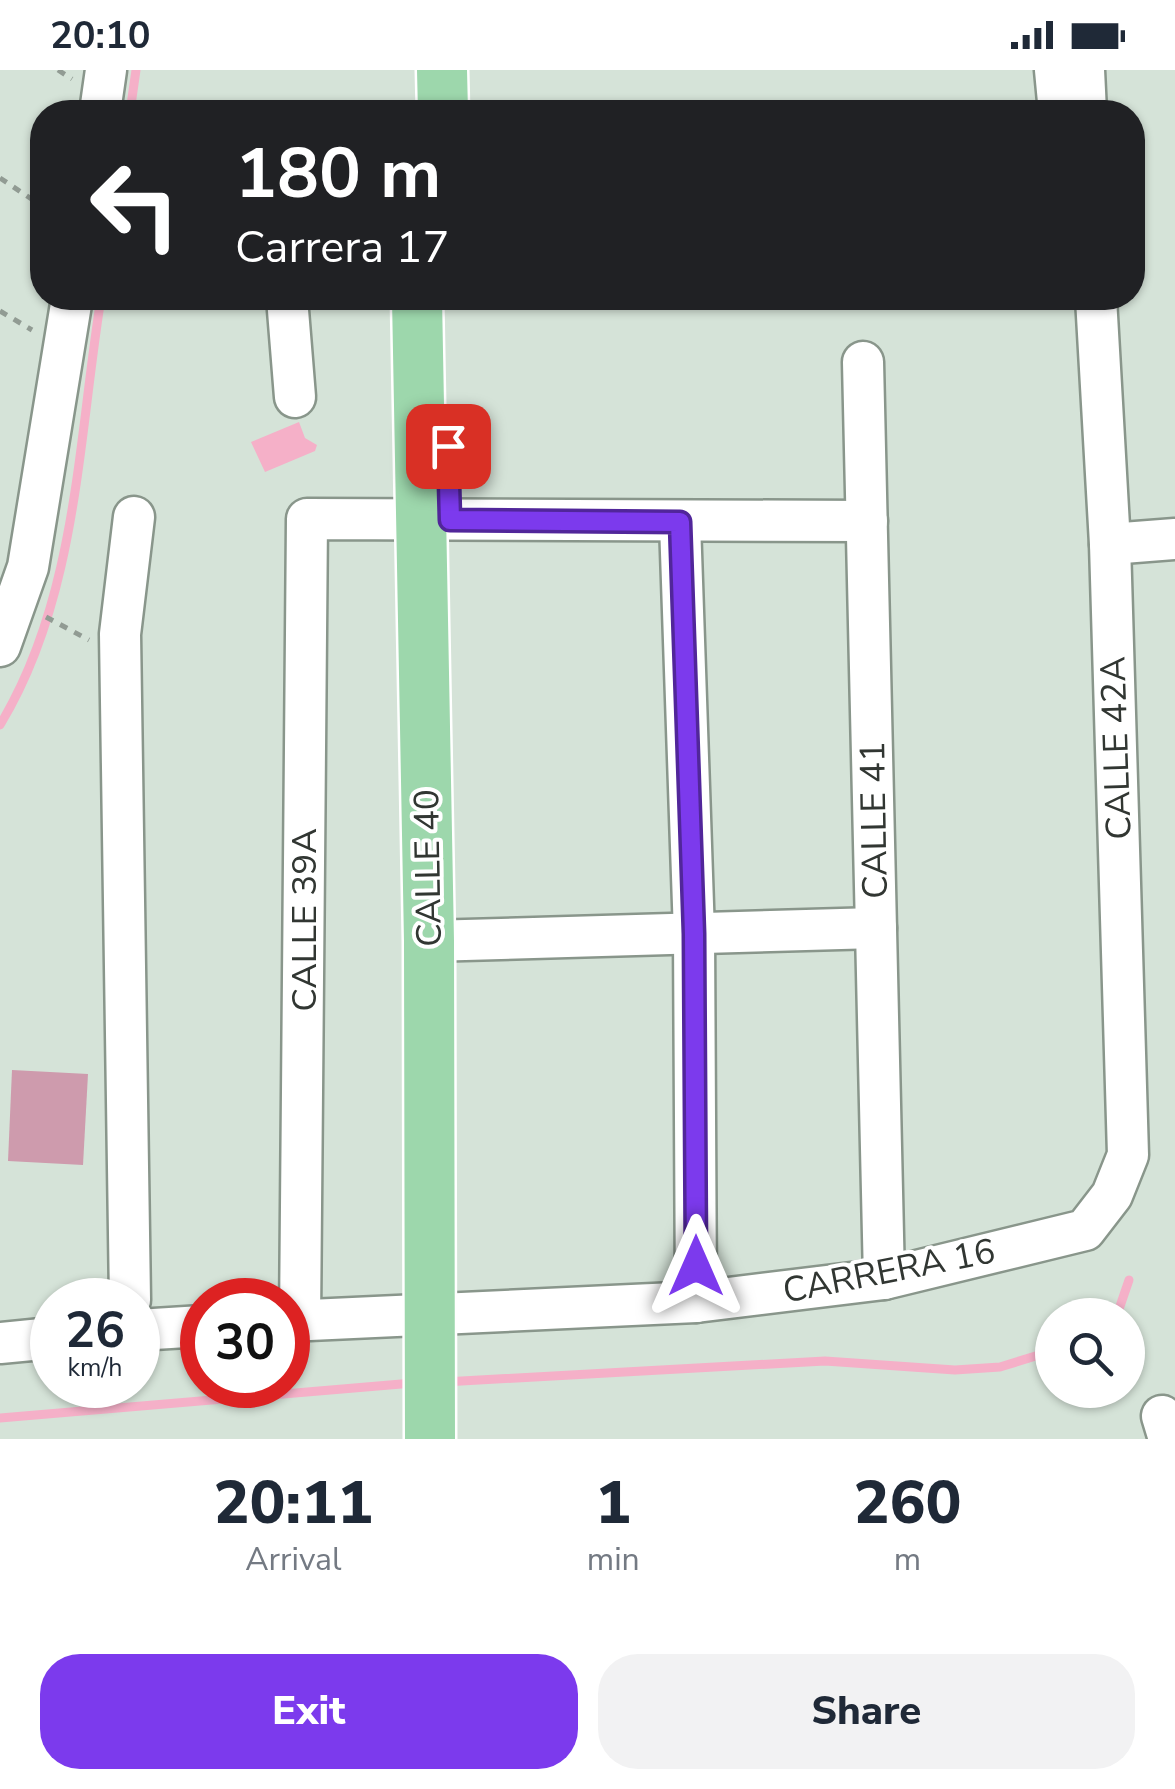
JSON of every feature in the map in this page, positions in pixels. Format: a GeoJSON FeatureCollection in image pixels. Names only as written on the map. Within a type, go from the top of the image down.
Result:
{"type":"FeatureCollection","features":[{"type":"Feature","properties":{"kind":"main road"},"geometry":{"type":"LineString","coordinates":[[415,70],[415,100]]}},
{"type":"Feature","properties":{"kind":"main road"},"geometry":{"type":"LineString","coordinates":[[442,70],[443,100]]}},
{"type":"Feature","properties":{"kind":"main road","name":"CALLE 40"},"geometry":{"type":"LineString","coordinates":[[418,310],[436,520]]}},
{"type":"Feature","properties":{"kind":"main road","name":"CALLE 40"},"geometry":{"type":"LineString","coordinates":[[444,1435],[436,520],[445,310]]}},
{"type":"Feature","properties":{"kind":"street"},"geometry":{"type":"LineString","coordinates":[[102,100],[106,70]]}},
{"type":"Feature","properties":{"kind":"street"},"geometry":{"type":"LineString","coordinates":[[1055,70],[1058,100]]}},
{"type":"Feature","properties":{"kind":"street"},"geometry":{"type":"LineString","coordinates":[[1084,70],[1085,100]]}},
{"type":"Feature","properties":{"kind":"street"},"geometry":{"type":"LineString","coordinates":[[0,646],[28,566],[70,310]]}},
{"type":"Feature","properties":{"kind":"street"},"geometry":{"type":"LineString","coordinates":[[288,310],[295,398]]}},
{"type":"Feature","properties":{"kind":"street","name":"CALLE 42A"},"geometry":{"type":"LineString","coordinates":[[1097,310],[1110,544],[1128,1154],[1112,1195]]}},
{"type":"Feature","properties":{"kind":"street","name":"CALLE 41"},"geometry":{"type":"LineString","coordinates":[[863,362],[884,1279]]}},
{"type":"Feature","properties":{"kind":"street"},"geometry":{"type":"LineString","coordinates":[[130,1278],[120,634],[134,517]]}},
{"type":"Feature","properties":{"kind":"street","name":"CALLE 39A"},"geometry":{"type":"LineString","coordinates":[[295,1278],[307,519],[436,520]]}},
{"type":"Feature","properties":{"kind":"street"},"geometry":{"type":"LineString","coordinates":[[436,520],[867,521]]}},
{"type":"Feature","properties":{"kind":"street"},"geometry":{"type":"LineString","coordinates":[[680,522],[694,934],[696,1302]]}},
{"type":"Feature","properties":{"kind":"street"},"geometry":{"type":"LineString","coordinates":[[1110,544],[1175,539]]}},
{"type":"Feature","properties":{"kind":"street"},"geometry":{"type":"LineString","coordinates":[[442,940],[876,928]]}},
{"type":"Feature","properties":{"kind":"street","name":"CARRERA 16"},"geometry":{"type":"LineString","coordinates":[[310,1322],[443,1328],[884,1279],[1085,1230],[1112,1195]]}},
{"type":"Feature","properties":{"kind":"street"},"geometry":{"type":"LineString","coordinates":[[0,1342],[30,1340]]}},
{"type":"Feature","properties":{"kind":"path"},"geometry":{"type":"LineString","coordinates":[[0,178],[30,198]]}},
{"type":"Feature","properties":{"kind":"path"},"geometry":{"type":"LineString","coordinates":[[0,312],[41,335]]}},
{"type":"Feature","properties":{"kind":"path"},"geometry":{"type":"LineString","coordinates":[[33,610],[98,645]]}},
{"type":"Feature","properties":{"kind":"shaded area"},"geometry":{"type":"Polygon","coordinates":[[[299,422],[305,438],[317,445],[315,451],[265,472],[251,442],[299,422]]]}},
{"type":"Feature","properties":{"kind":"shaded area"},"geometry":{"type":"Polygon","coordinates":[[[12,1070],[88,1074],[83,1165],[8,1161],[12,1070]]]}},
{"type":"Feature","properties":{"kind":"waterway"},"geometry":{"type":"LineString","coordinates":[[132,100],[136,70]]}},
{"type":"Feature","properties":{"kind":"waterway"},"geometry":{"type":"LineString","coordinates":[[0,725],[26,676],[60,572],[99,310]]}},
{"type":"Feature","properties":{"kind":"waterway"},"geometry":{"type":"LineString","coordinates":[[1123,1298],[1129,1280]]}},
{"type":"Feature","properties":{"kind":"waterway"},"geometry":{"type":"LineString","coordinates":[[444,1382],[825,1361],[955,1370],[1000,1367],[1035,1356]]}},
{"type":"Feature","properties":{"kind":"waterway"},"geometry":{"type":"LineString","coordinates":[[0,1418],[413,1383]]}},
{"type":"Feature","properties":{"kind":"route"},"geometry":{"type":"LineString","coordinates":[[448,446],[450,520],[680,522],[694,934],[696,1266]]}}]}
